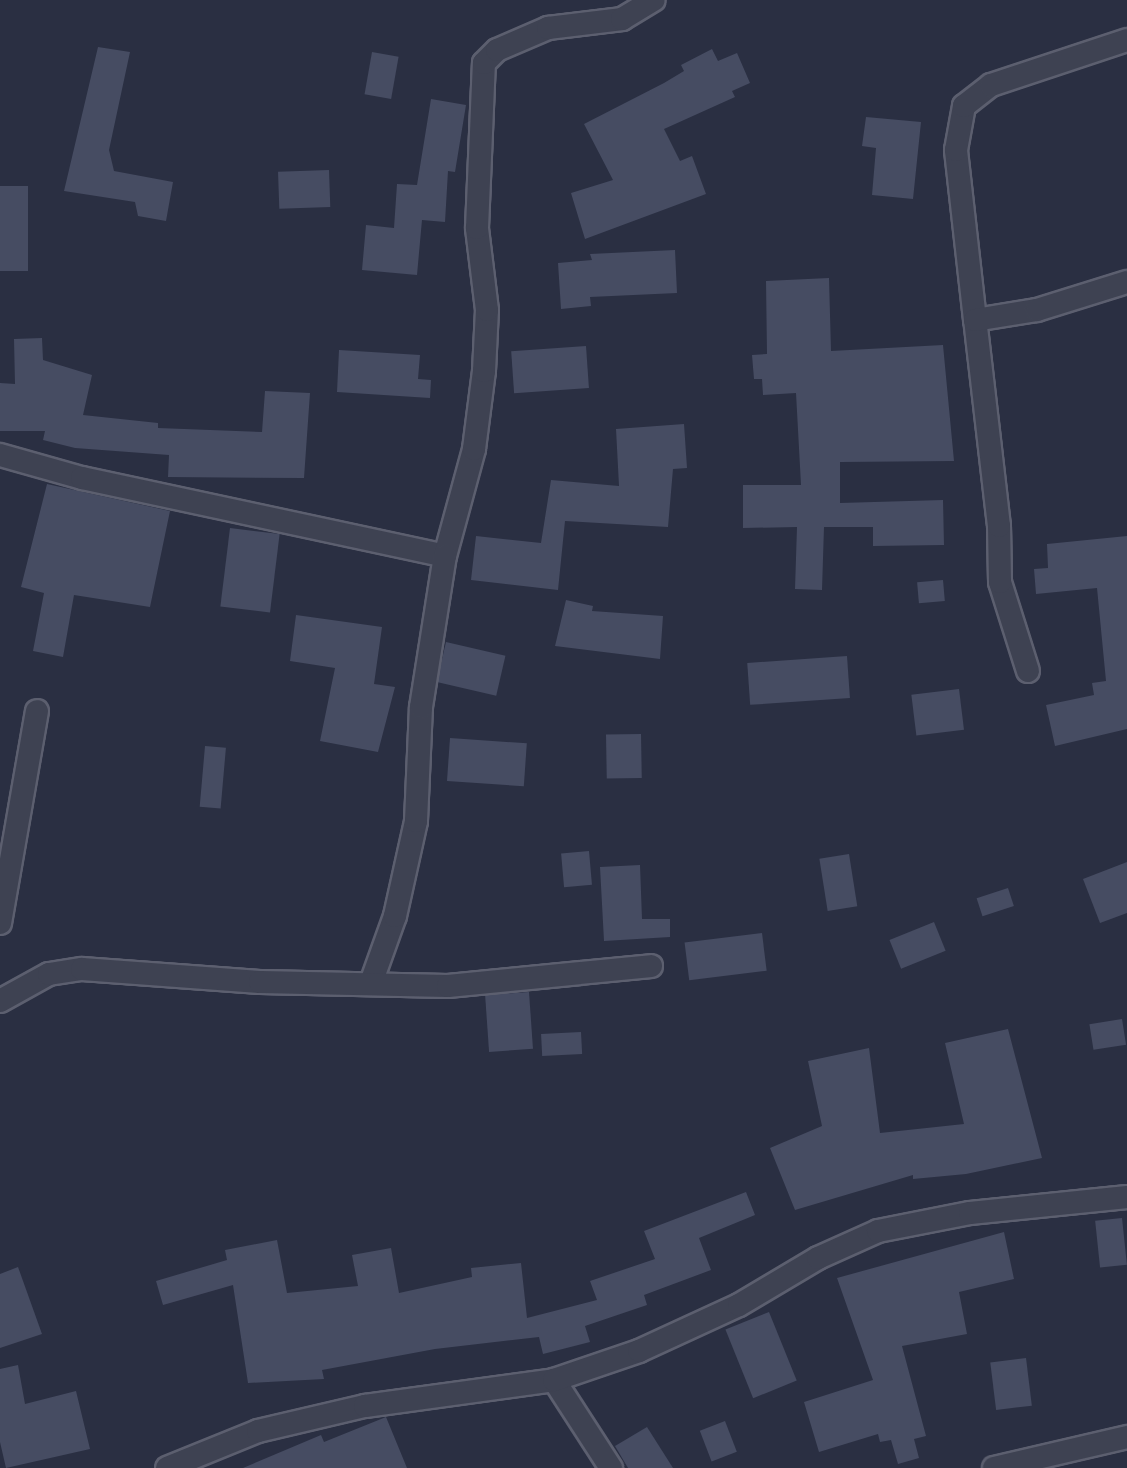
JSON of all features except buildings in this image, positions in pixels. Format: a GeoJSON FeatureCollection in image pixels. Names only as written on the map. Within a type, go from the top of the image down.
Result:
{"type":"FeatureCollection","features":[{"type":"Feature","properties":{"kind":"street"},"geometry":{"type":"LineString","coordinates":[[370,983],[395,916],[416,821],[422,707],[445,556],[474,449],[484,371],[487,310],[477,228],[483,63],[497,50],[548,28],[622,19],[654,0]]}},
{"type":"Feature","properties":{"kind":"street"},"geometry":{"type":"LineString","coordinates":[[1028,671],[999,582],[996,494],[956,150],[964,106],[991,85],[1127,40]]}},
{"type":"Feature","properties":{"kind":"street"},"geometry":{"type":"LineString","coordinates":[[975,320],[1037,310],[1127,282]]}},
{"type":"Feature","properties":{"kind":"street"},"geometry":{"type":"LineString","coordinates":[[0,455],[82,478],[445,556]]}},
{"type":"Feature","properties":{"kind":"street"},"geometry":{"type":"LineString","coordinates":[[0,923],[38,711]]}},
{"type":"Feature","properties":{"kind":"street"},"geometry":{"type":"LineString","coordinates":[[0,1001],[49,974],[82,969],[448,986],[651,966]]}},
{"type":"Feature","properties":{"kind":"street"},"geometry":{"type":"LineString","coordinates":[[167,1468],[258,1431],[354,1409],[554,1380],[639,1351],[739,1305],[818,1258],[878,1232],[970,1213],[1127,1197]]}},
{"type":"Feature","properties":{"kind":"street"},"geometry":{"type":"LineString","coordinates":[[554,1380],[611,1468]]}},
{"type":"Feature","properties":{"kind":"street"},"geometry":{"type":"LineString","coordinates":[[994,1468],[1127,1437]]}}]}
